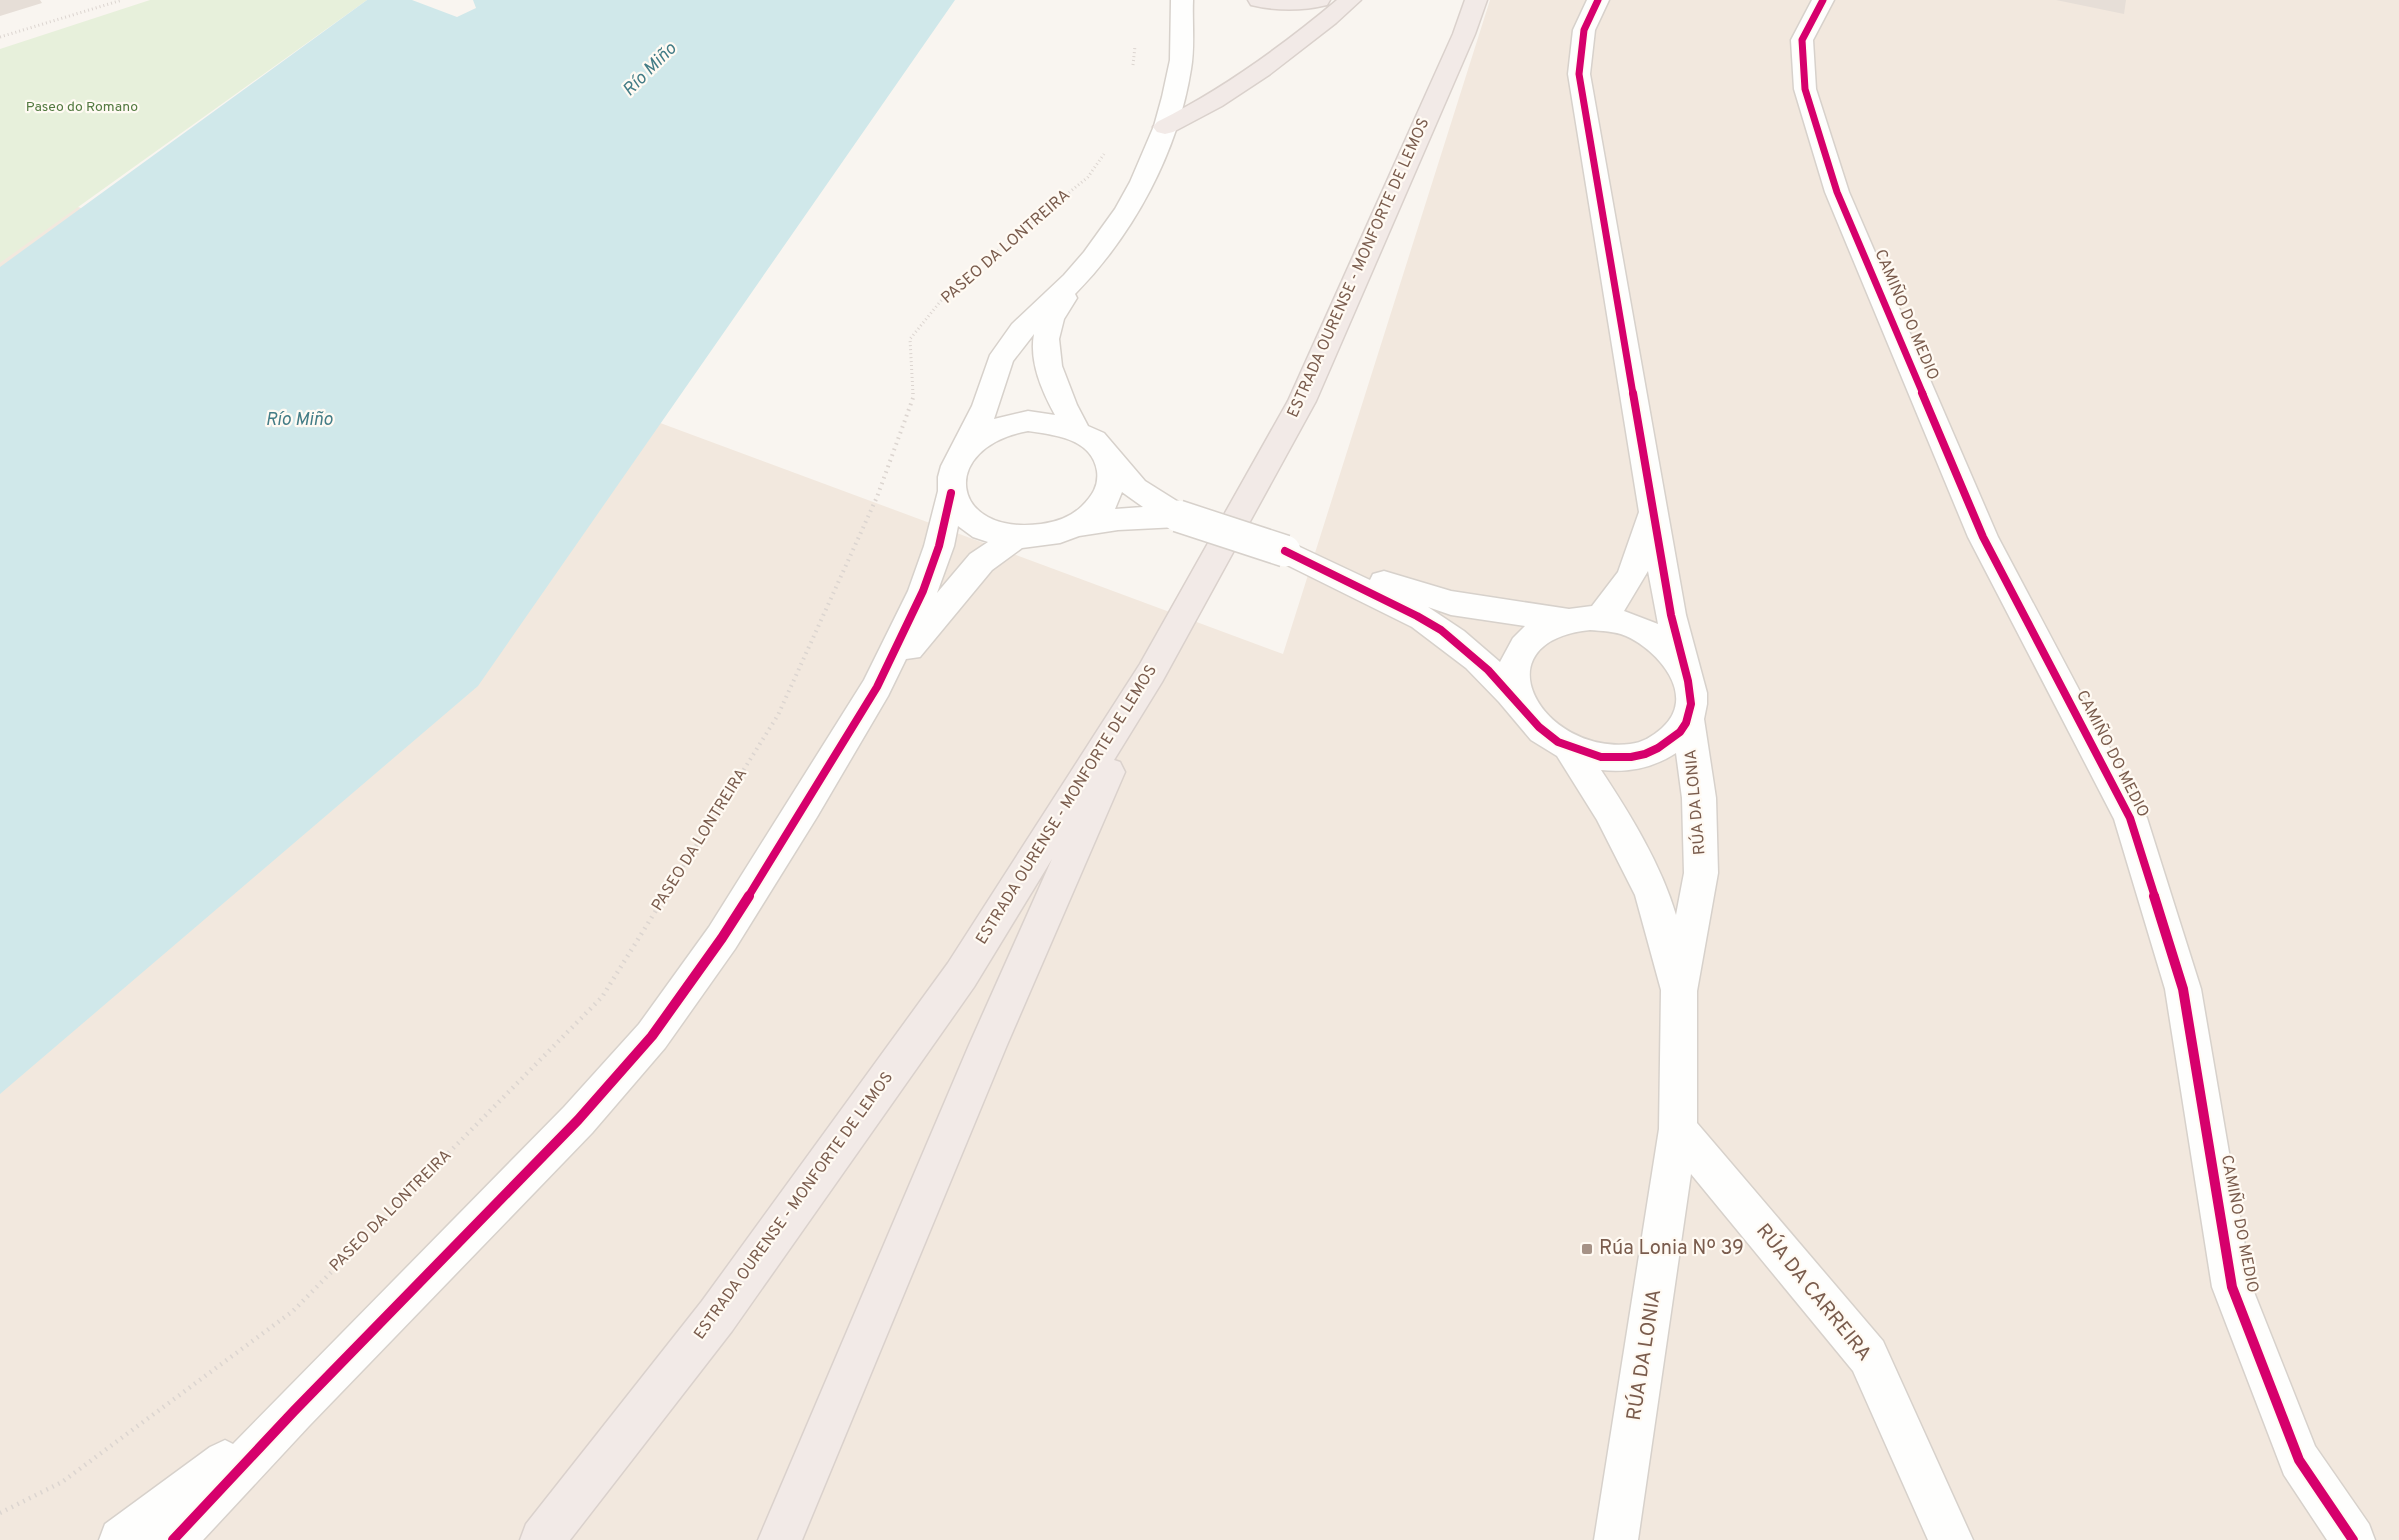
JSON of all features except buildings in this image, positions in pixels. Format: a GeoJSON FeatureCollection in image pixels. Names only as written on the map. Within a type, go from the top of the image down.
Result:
{"type":"FeatureCollection","features":[{"type":"Feature","properties":{"kind":"highway"},"geometry":{"type":"LineString","coordinates":[[1259,0],[1284,3],[1319,0]]}},
{"type":"Feature","properties":{"kind":"highway"},"geometry":{"type":"LineString","coordinates":[[1165,127],[1204,109],[1309,35],[1350,0]]}},
{"type":"Feature","properties":{"kind":"highway","name":"ESTRADA OURENSE - MONFORTE DE LEMOS"},"geometry":{"type":"LineString","coordinates":[[542,1540],[717,1316],[961,975],[1151,673],[1302,401],[1459,45],[1476,0]]}},
{"type":"Feature","properties":{"kind":"highway"},"geometry":{"type":"LineString","coordinates":[[780,1540],[988,1045],[1151,673]]}},
{"type":"Feature","properties":{"kind":"street"},"geometry":{"type":"LineString","coordinates":[[1076,428],[1064,409],[1053,381],[1047,357],[1048,326],[1073,280],[1140,189],[1165,127],[1180,66],[1182,0]]}},
{"type":"Feature","properties":{"kind":"street"},"geometry":{"type":"LineString","coordinates":[[1286,551],[1428,622],[1469,654],[1520,704],[1532,721],[1545,733],[1569,748],[1598,756],[1626,758],[1653,751],[1674,738],[1688,720],[1692,703],[1691,685],[1671,615],[1579,74],[1584,30],[1598,0]]}},
{"type":"Feature","properties":{"kind":"street","name":"CAMIÑO DO MEDIO"},"geometry":{"type":"LineString","coordinates":[[1823,0],[1802,40],[1805,88],[1837,192],[1983,537],[2130,818],[2183,989],[2232,1287],[2299,1460],[2353,1540]]}},
{"type":"Feature","properties":{"kind":"street"},"geometry":{"type":"LineString","coordinates":[[173,1540],[578,1120],[652,1036],[722,938],[806,807],[877,687],[922,591],[939,546],[951,493],[950,477],[987,402],[1005,351],[1024,327],[1073,280]]}},
{"type":"Feature","properties":{"kind":"street"},"geometry":{"type":"LineString","coordinates":[[964,449],[982,435],[1003,426],[1028,421],[1053,422],[1076,428],[1098,442],[1111,462],[1135,488],[1178,516],[1451,603],[1567,620],[1600,618],[1626,623],[1649,633],[1669,649],[1684,667]]}},
{"type":"Feature","properties":{"kind":"street"},"geometry":{"type":"LineString","coordinates":[[951,493],[959,509],[973,523],[993,532],[1016,537],[1038,537],[1060,533],[1079,525],[1097,512],[1108,496],[1114,479],[1111,462]]}},
{"type":"Feature","properties":{"kind":"street"},"geometry":{"type":"LineString","coordinates":[[1600,618],[1621,596],[1636,568],[1653,508]]}},
{"type":"Feature","properties":{"kind":"street"},"geometry":{"type":"LineString","coordinates":[[1079,525],[1118,519],[1178,516]]}},
{"type":"Feature","properties":{"kind":"street"},"geometry":{"type":"LineString","coordinates":[[877,687],[981,562],[1016,537]]}},
{"type":"Feature","properties":{"kind":"street"},"geometry":{"type":"LineString","coordinates":[[1520,704],[1514,682],[1516,660],[1526,642],[1544,628],[1567,620]]}},
{"type":"Feature","properties":{"kind":"street","name":"RÚA DA LONIA"},"geometry":{"type":"LineString","coordinates":[[1616,1540],[1678,1129],[1679,991],[1701,873],[1699,798],[1688,720]]}},
{"type":"Feature","properties":{"kind":"street","name":"RÚA DA LONIA"},"geometry":{"type":"LineString","coordinates":[[1569,748],[1609,810],[1652,894],[1679,991]]}},
{"type":"Feature","properties":{"kind":"street","name":"RÚA DA CARREIRA"},"geometry":{"type":"LineString","coordinates":[[1678,1129],[1868,1356],[1951,1540]]}},
{"type":"Feature","properties":{"kind":"street"},"geometry":{"type":"LineString","coordinates":[[121,1540],[294,1412]]}},
{"type":"Feature","properties":{"kind":"path"},"geometry":{"type":"LineString","coordinates":[[0,38],[122,0]]}},
{"type":"Feature","properties":{"kind":"path"},"geometry":{"type":"LineString","coordinates":[[1133,68],[1136,34]]}},
{"type":"Feature","properties":{"kind":"shaded area"},"geometry":{"type":"Polygon","coordinates":[[[1490,0],[2399,0],[2399,1540],[0,1540],[0,178],[1283,654],[1490,0]]]}},
{"type":"Feature","properties":{"kind":"green space","name":"Paseo do Romano"},"geometry":{"type":"Polygon","coordinates":[[[150,0],[367,0],[0,263],[0,49],[150,0]]]}},
{"type":"Feature","properties":{"kind":"water","name":"Río Miño"},"geometry":{"type":"Polygon","coordinates":[[[367,0],[412,0],[457,17],[476,8],[473,0],[955,0],[478,686],[0,1094],[0,267],[367,0]]]}},
{"type":"Feature","properties":{"kind":"cycle path"},"geometry":{"type":"LineString","coordinates":[[1285,551],[1441,630],[1488,670],[1542,731],[1571,748],[1601,757],[1631,757],[1645,754],[1670,740],[1686,723],[1690,714],[1691,693],[1671,615],[1579,74],[1584,30],[1598,0]]}},
{"type":"Feature","properties":{"kind":"cycle path"},"geometry":{"type":"LineString","coordinates":[[1823,0],[1802,40],[1805,89],[1837,192],[1983,537],[2130,818],[2183,989],[2232,1287],[2299,1460],[2353,1540]]}},
{"type":"Feature","properties":{"kind":"cycle path"},"geometry":{"type":"LineString","coordinates":[[173,1540],[294,1411],[578,1120],[652,1036],[722,938],[877,687],[923,591],[939,546],[951,493]]}},
{"type":"Feature","properties":{"kind":"place","name":"Rúa Lonia Nº 39"},"geometry":{"type":"Point","coordinates":[1587,1249]}}]}
